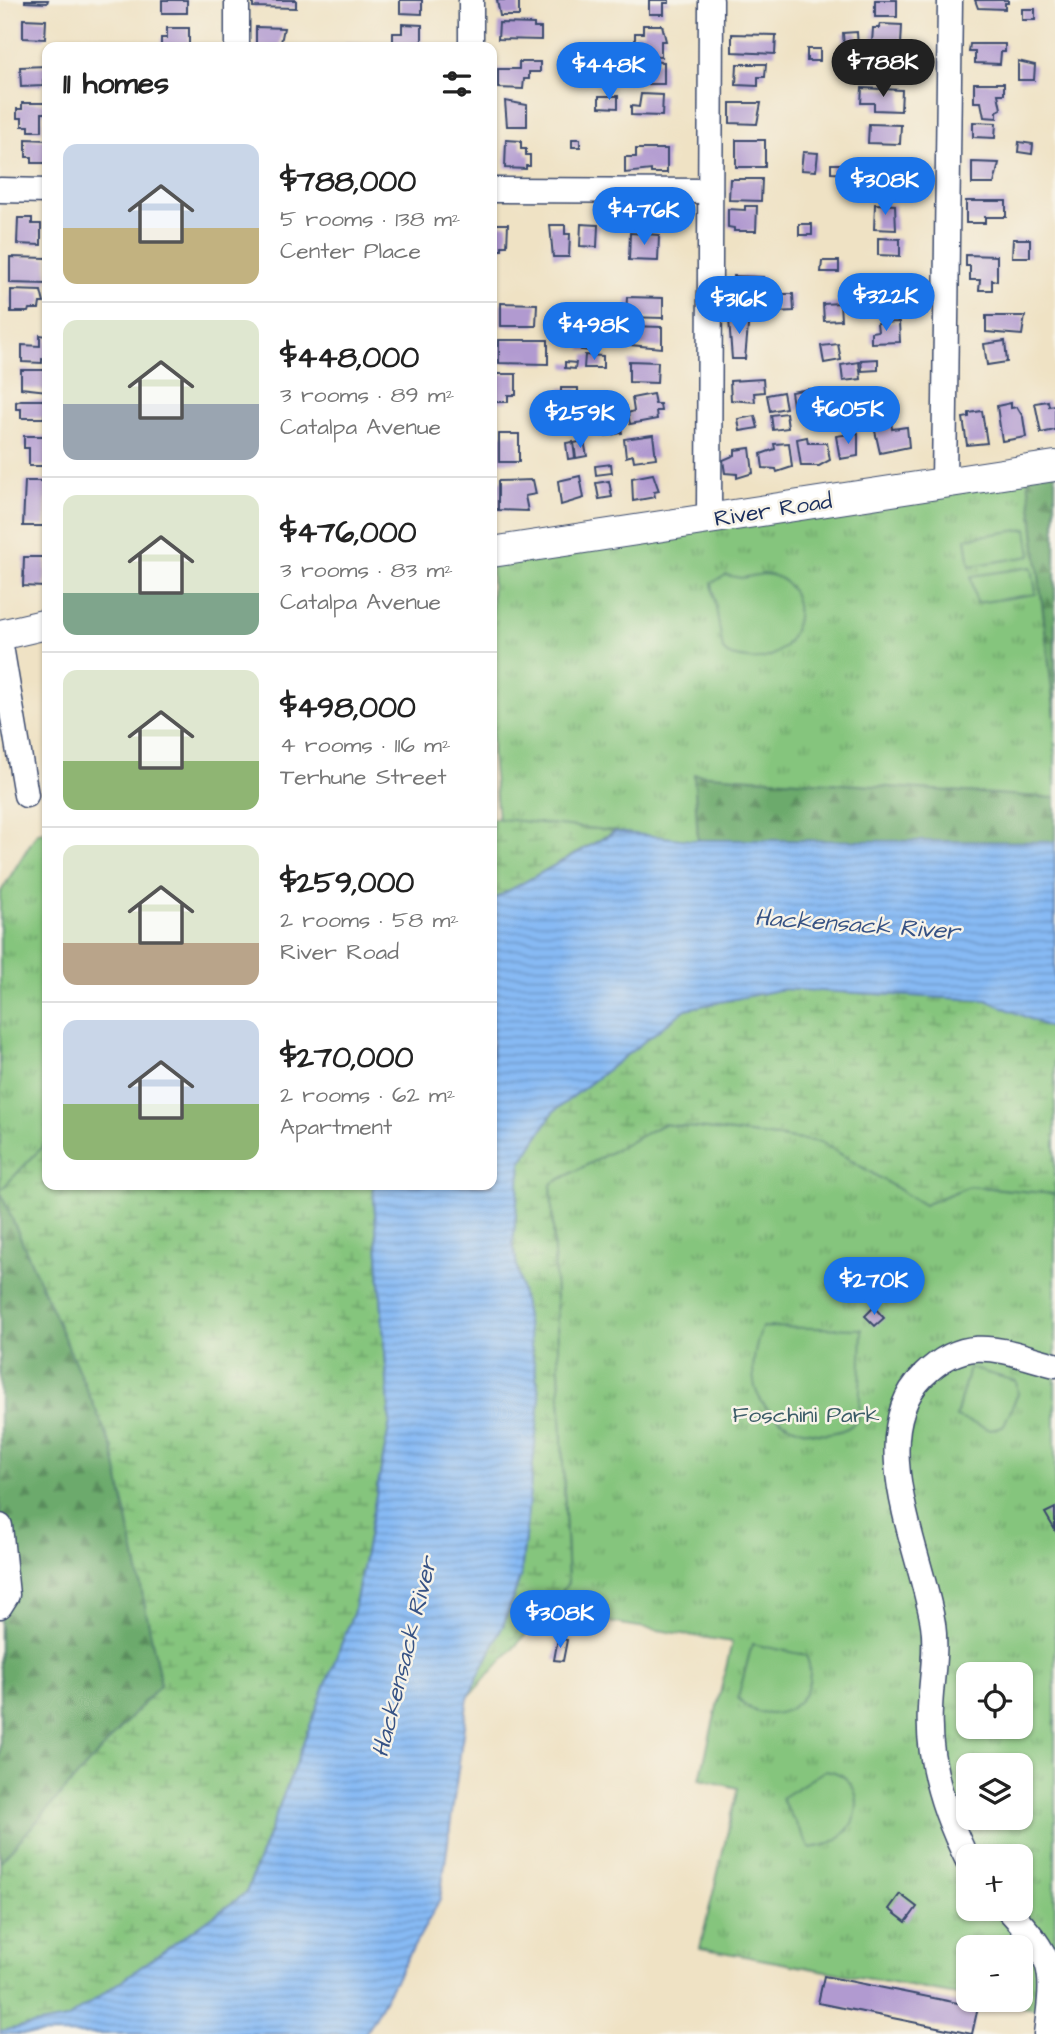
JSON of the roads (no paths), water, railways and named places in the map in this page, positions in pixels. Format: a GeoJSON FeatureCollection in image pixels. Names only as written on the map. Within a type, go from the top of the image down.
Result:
{"type":"FeatureCollection","features":[{"type":"Feature","properties":{"kind":"main road","name":"River Road"},"geometry":{"type":"LineString","coordinates":[[497,551],[1055,466]]}},
{"type":"Feature","properties":{"kind":"main road"},"geometry":{"type":"LineString","coordinates":[[0,638],[42,625]]}},
{"type":"Feature","properties":{"kind":"street"},"geometry":{"type":"LineString","coordinates":[[237,0],[237,42]]}},
{"type":"Feature","properties":{"kind":"street"},"geometry":{"type":"LineString","coordinates":[[471,0],[471,42]]}},
{"type":"Feature","properties":{"kind":"street"},"geometry":{"type":"LineString","coordinates":[[709,519],[711,0]]}},
{"type":"Feature","properties":{"kind":"street"},"geometry":{"type":"LineString","coordinates":[[944,483],[950,0]]}},
{"type":"Feature","properties":{"kind":"street"},"geometry":{"type":"LineString","coordinates":[[0,190],[42,191]]}},
{"type":"Feature","properties":{"kind":"street"},"geometry":{"type":"LineString","coordinates":[[497,190],[710,191]]}},
{"type":"Feature","properties":{"kind":"street"},"geometry":{"type":"LineString","coordinates":[[0,638],[26,795]]}},
{"type":"Feature","properties":{"kind":"street"},"geometry":{"type":"LineString","coordinates":[[961,1844],[940,1792],[932,1754],[930,1711],[933,1625],[903,1499],[896,1433],[914,1384],[949,1353],[969,1348],[1000,1350],[1055,1365]]}},
{"type":"Feature","properties":{"kind":"street"},"geometry":{"type":"LineString","coordinates":[[0,1526],[6,1595],[0,1606]]}},
{"type":"Feature","properties":{"kind":"street"},"geometry":{"type":"LineString","coordinates":[[1019,1921],[1044,1948],[1051,1962],[1054,1978],[1048,2027]]}},
{"type":"Feature","properties":{"kind":"water","name":"Hackensack River"},"geometry":{"type":"Polygon","coordinates":[[[615,832],[689,840],[1055,842],[1055,1030],[987,1000],[783,989],[686,1009],[553,1112],[521,1163],[513,1243],[540,1398],[521,1574],[505,1621],[468,1697],[440,1900],[365,2034],[0,2034],[0,2031],[67,2019],[246,1893],[354,1611],[390,1422],[373,1190],[497,1190],[497,897],[615,832]]]}},
{"type":"Feature","properties":{"kind":"park label","name":"Foschini Park"},"geometry":{"type":"Point","coordinates":[806,1414]}}]}
